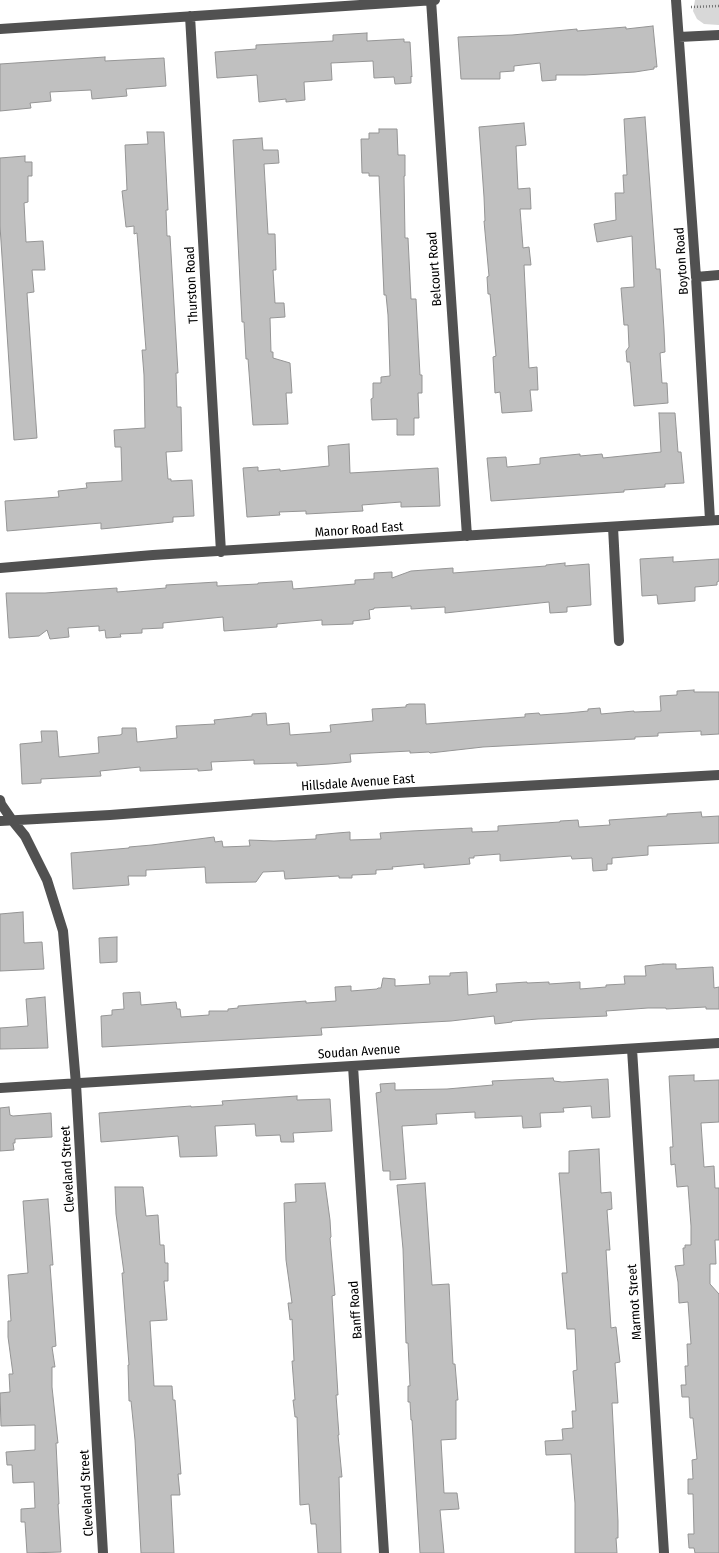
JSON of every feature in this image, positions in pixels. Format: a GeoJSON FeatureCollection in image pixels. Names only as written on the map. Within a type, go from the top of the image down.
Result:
{"type":"FeatureCollection","features":[{"type":"Feature","properties":{"kind":"street","name":"Belcourt Road"},"geometry":{"type":"LineString","coordinates":[[431,0],[467,536]]}},
{"type":"Feature","properties":{"kind":"street"},"geometry":{"type":"LineString","coordinates":[[0,29],[435,0]]}},
{"type":"Feature","properties":{"kind":"street","name":"Boyton Road"},"geometry":{"type":"LineString","coordinates":[[676,0],[715,520]]}},
{"type":"Feature","properties":{"kind":"street","name":"Thurston Road"},"geometry":{"type":"LineString","coordinates":[[190,16],[221,552]]}},
{"type":"Feature","properties":{"kind":"street"},"geometry":{"type":"LineString","coordinates":[[679,38],[719,35]]}},
{"type":"Feature","properties":{"kind":"street"},"geometry":{"type":"LineString","coordinates":[[696,277],[719,276]]}},
{"type":"Feature","properties":{"kind":"street","name":"Manor Road East"},"geometry":{"type":"LineString","coordinates":[[0,568],[154,555],[715,520]]}},
{"type":"Feature","properties":{"kind":"street"},"geometry":{"type":"LineString","coordinates":[[613,526],[619,642]]}},
{"type":"Feature","properties":{"kind":"street","name":"Hillsdale Avenue East"},"geometry":{"type":"LineString","coordinates":[[0,821],[95,816],[404,793],[719,775]]}},
{"type":"Feature","properties":{"kind":"street","name":"Cleveland Street"},"geometry":{"type":"LineString","coordinates":[[0,800],[1,804],[12,820],[25,836],[47,880],[63,931],[76,1084],[103,1553]]}},
{"type":"Feature","properties":{"kind":"street","name":"Soudan Avenue"},"geometry":{"type":"LineString","coordinates":[[0,1088],[719,1043]]}},
{"type":"Feature","properties":{"kind":"street","name":"Marmot Street"},"geometry":{"type":"LineString","coordinates":[[632,1049],[664,1553]]}},
{"type":"Feature","properties":{"kind":"street","name":"Banff Road"},"geometry":{"type":"LineString","coordinates":[[353,1066],[384,1553]]}},
{"type":"Feature","properties":{"kind":"path"},"geometry":{"type":"LineString","coordinates":[[691,7],[719,6]]}},
{"type":"Feature","properties":{"kind":"shaded area"},"geometry":{"type":"Polygon","coordinates":[[[695,0],[719,0],[719,25],[704,24],[697,19],[693,11],[695,0]]]}},
{"type":"Feature","properties":{"kind":"building"},"geometry":{"type":"Polygon","coordinates":[[[653,26],[657,67],[654,67],[654,69],[635,72],[556,75],[556,80],[542,81],[540,63],[514,66],[514,71],[500,72],[500,79],[461,79],[458,37],[512,35],[577,29],[577,31],[626,27],[626,29],[653,26]]]}},
{"type":"Feature","properties":{"kind":"building"},"geometry":{"type":"Polygon","coordinates":[[[367,33],[367,41],[404,39],[404,42],[410,42],[411,83],[395,84],[394,77],[374,78],[373,61],[331,63],[332,80],[304,82],[305,100],[286,102],[286,99],[259,102],[257,75],[217,78],[215,52],[256,49],[256,45],[333,41],[333,35],[367,33]]]}},
{"type":"Feature","properties":{"kind":"building"},"geometry":{"type":"Polygon","coordinates":[[[105,57],[105,61],[164,58],[166,86],[126,89],[127,96],[92,99],[91,90],[50,92],[51,101],[30,103],[31,108],[0,111],[0,64],[105,57]]]}},
{"type":"Feature","properties":{"kind":"building"},"geometry":{"type":"Polygon","coordinates":[[[645,117],[656,269],[660,269],[664,330],[665,352],[660,353],[662,383],[667,383],[668,403],[634,406],[630,362],[627,362],[626,351],[629,347],[628,325],[624,325],[621,288],[634,287],[632,236],[597,242],[594,224],[616,220],[615,193],[624,193],[623,175],[627,175],[624,119],[645,117]]]}},
{"type":"Feature","properties":{"kind":"building"},"geometry":{"type":"Polygon","coordinates":[[[524,123],[526,145],[516,146],[518,189],[530,188],[531,209],[520,209],[523,248],[529,247],[531,265],[524,265],[529,368],[537,367],[538,390],[530,390],[532,411],[502,413],[500,392],[495,393],[493,357],[496,356],[490,294],[488,294],[487,277],[489,276],[484,221],[484,197],[479,127],[524,123]]]}},
{"type":"Feature","properties":{"kind":"building"},"geometry":{"type":"Polygon","coordinates":[[[379,129],[397,129],[398,155],[405,155],[405,238],[408,238],[411,299],[416,299],[420,375],[422,375],[422,393],[418,393],[419,418],[414,418],[414,435],[397,435],[397,419],[372,420],[371,399],[373,398],[373,383],[381,383],[381,377],[390,376],[388,315],[386,295],[384,295],[379,176],[369,176],[369,173],[362,173],[361,139],[369,139],[369,133],[379,133],[379,129]]]}},
{"type":"Feature","properties":{"kind":"building"},"geometry":{"type":"Polygon","coordinates":[[[147,132],[164,132],[168,210],[166,210],[167,236],[170,236],[178,373],[176,373],[177,407],[181,407],[182,451],[166,452],[168,479],[171,479],[171,481],[192,480],[194,516],[173,517],[173,522],[101,529],[101,523],[7,531],[5,501],[59,497],[58,491],[87,488],[86,483],[122,481],[121,447],[115,447],[114,430],[145,428],[142,350],[146,350],[137,233],[134,234],[134,226],[126,227],[122,191],[127,190],[125,145],[148,144],[147,132]]]}},
{"type":"Feature","properties":{"kind":"building"},"geometry":{"type":"Polygon","coordinates":[[[262,138],[263,150],[278,150],[279,163],[264,164],[268,234],[275,234],[276,270],[273,270],[275,303],[284,303],[285,317],[270,318],[271,352],[273,352],[273,358],[290,363],[292,393],[286,393],[288,424],[253,425],[248,359],[246,359],[244,322],[242,322],[233,140],[262,138]]]}},
{"type":"Feature","properties":{"kind":"building"},"geometry":{"type":"Polygon","coordinates":[[[25,156],[25,162],[32,162],[32,176],[28,176],[28,202],[24,203],[26,242],[43,241],[45,270],[32,270],[34,292],[27,293],[37,438],[14,440],[0,226],[0,158],[25,156]]]}},
{"type":"Feature","properties":{"kind":"building"},"geometry":{"type":"Polygon","coordinates":[[[659,413],[675,413],[678,452],[681,452],[684,483],[665,484],[665,487],[624,490],[624,492],[491,501],[487,458],[506,457],[507,467],[540,464],[540,458],[580,454],[580,456],[602,454],[603,458],[661,452],[659,413]]]}},
{"type":"Feature","properties":{"kind":"building"},"geometry":{"type":"Polygon","coordinates":[[[349,444],[350,473],[438,468],[440,506],[401,507],[401,502],[362,505],[363,511],[306,514],[306,511],[279,512],[280,515],[247,517],[243,468],[258,467],[258,471],[280,469],[280,471],[329,466],[328,446],[349,444]]]}},
{"type":"Feature","properties":{"kind":"building"},"geometry":{"type":"Polygon","coordinates":[[[673,557],[673,562],[719,559],[719,581],[717,582],[717,585],[695,587],[695,601],[658,604],[657,595],[642,596],[640,559],[673,557]]]}},
{"type":"Feature","properties":{"kind":"building"},"geometry":{"type":"Polygon","coordinates":[[[565,563],[565,566],[589,564],[591,605],[567,607],[567,612],[550,613],[549,602],[445,613],[445,607],[411,609],[411,606],[374,608],[369,610],[370,619],[353,621],[353,624],[322,625],[322,620],[277,624],[277,627],[224,631],[223,617],[163,623],[163,628],[142,629],[142,633],[120,634],[121,637],[106,638],[105,630],[99,631],[99,626],[68,628],[69,637],[50,639],[47,630],[39,636],[9,638],[6,593],[45,593],[117,588],[117,592],[166,588],[166,585],[217,582],[217,586],[292,581],[293,589],[355,584],[355,580],[374,579],[374,573],[392,572],[392,578],[411,571],[453,568],[453,573],[546,566],[565,563]]]}},
{"type":"Feature","properties":{"kind":"building"},"geometry":{"type":"Polygon","coordinates":[[[694,690],[694,692],[719,692],[719,734],[701,735],[701,731],[658,733],[658,736],[635,737],[635,739],[483,747],[430,753],[410,753],[410,751],[350,754],[351,762],[297,766],[297,763],[254,764],[254,760],[211,762],[212,770],[198,771],[198,769],[140,771],[140,767],[100,771],[101,776],[41,779],[41,783],[22,784],[20,744],[42,742],[41,731],[57,731],[59,757],[99,753],[98,737],[120,735],[122,734],[122,728],[136,728],[137,742],[177,738],[176,726],[215,724],[214,720],[252,716],[252,714],[266,713],[267,725],[289,723],[290,735],[331,732],[330,725],[373,721],[372,709],[406,707],[406,705],[409,704],[425,704],[426,724],[525,717],[525,714],[539,713],[540,715],[568,713],[600,708],[601,714],[634,711],[661,711],[660,696],[677,695],[677,691],[694,690]]]}},
{"type":"Feature","properties":{"kind":"building"},"geometry":{"type":"Polygon","coordinates":[[[701,812],[702,817],[719,816],[719,843],[648,846],[648,855],[612,858],[612,864],[607,864],[607,870],[593,871],[592,858],[572,859],[571,856],[500,861],[500,854],[474,856],[474,858],[469,858],[470,864],[424,868],[424,864],[392,867],[393,869],[376,870],[376,874],[352,875],[352,878],[339,878],[339,876],[285,879],[284,871],[263,872],[256,882],[206,883],[205,867],[146,870],[146,876],[128,876],[129,885],[73,889],[71,853],[129,848],[214,837],[215,842],[222,841],[223,847],[250,846],[249,840],[274,841],[316,839],[316,835],[350,832],[350,840],[381,839],[380,833],[411,831],[472,828],[472,832],[498,831],[498,826],[560,821],[578,820],[579,827],[610,825],[609,820],[701,812]]]}},
{"type":"Feature","properties":{"kind":"building"},"geometry":{"type":"Polygon","coordinates":[[[23,912],[24,943],[42,942],[44,969],[0,971],[0,914],[23,912]]]}},
{"type":"Feature","properties":{"kind":"building"},"geometry":{"type":"Polygon","coordinates":[[[117,937],[117,962],[100,963],[99,938],[117,937]]]}},
{"type":"Feature","properties":{"kind":"building"},"geometry":{"type":"Polygon","coordinates":[[[676,964],[676,969],[713,967],[714,988],[719,987],[719,1009],[706,1009],[706,1007],[666,1009],[648,1008],[606,1011],[607,1016],[538,1019],[495,1024],[494,1016],[451,1021],[321,1028],[322,1035],[102,1047],[101,1016],[112,1015],[112,1010],[124,1009],[123,993],[140,992],[141,1005],[176,1002],[177,1009],[180,1009],[181,1017],[209,1015],[209,1011],[228,1011],[228,1009],[238,1008],[238,1006],[306,1001],[306,1003],[336,1001],[335,987],[351,986],[351,991],[377,989],[381,988],[383,978],[395,979],[395,986],[430,984],[429,976],[450,976],[450,973],[467,972],[468,995],[497,992],[496,984],[549,982],[549,984],[580,982],[580,989],[625,984],[624,976],[646,976],[645,966],[676,964]]]}},
{"type":"Feature","properties":{"kind":"building"},"geometry":{"type":"Polygon","coordinates":[[[45,997],[48,1048],[0,1049],[0,1028],[28,1026],[26,999],[45,997]]]}},
{"type":"Feature","properties":{"kind":"building"},"geometry":{"type":"Polygon","coordinates":[[[694,1075],[694,1081],[719,1080],[719,1122],[701,1123],[704,1167],[714,1166],[715,1188],[719,1188],[719,1240],[715,1240],[716,1264],[710,1264],[710,1284],[719,1294],[719,1553],[695,1553],[694,1548],[689,1548],[688,1534],[694,1534],[693,1494],[688,1494],[688,1479],[693,1479],[692,1460],[697,1459],[693,1418],[690,1418],[689,1397],[682,1397],[681,1385],[686,1385],[685,1366],[688,1366],[687,1344],[691,1344],[688,1302],[679,1303],[678,1282],[675,1266],[684,1265],[683,1248],[685,1248],[685,1245],[691,1245],[691,1226],[688,1186],[677,1187],[675,1164],[671,1165],[670,1147],[673,1147],[669,1076],[694,1075]]]}},
{"type":"Feature","properties":{"kind":"building"},"geometry":{"type":"Polygon","coordinates":[[[553,1078],[554,1081],[562,1082],[608,1079],[610,1117],[592,1118],[591,1106],[563,1108],[564,1112],[540,1113],[541,1127],[523,1128],[522,1116],[475,1118],[475,1112],[436,1114],[437,1124],[402,1126],[406,1179],[390,1180],[390,1171],[383,1171],[376,1093],[381,1092],[380,1084],[395,1083],[395,1090],[447,1089],[493,1085],[492,1081],[553,1078]]]}},
{"type":"Feature","properties":{"kind":"building"},"geometry":{"type":"Polygon","coordinates":[[[297,1096],[297,1100],[330,1099],[332,1131],[293,1133],[294,1142],[281,1142],[280,1135],[256,1136],[255,1124],[215,1126],[217,1156],[180,1157],[178,1136],[101,1142],[99,1113],[223,1105],[222,1101],[297,1096]]]}},
{"type":"Feature","properties":{"kind":"building"},"geometry":{"type":"Polygon","coordinates":[[[9,1107],[10,1115],[13,1116],[51,1113],[52,1137],[15,1139],[15,1143],[13,1143],[14,1150],[0,1151],[0,1108],[9,1107]]]}},
{"type":"Feature","properties":{"kind":"building"},"geometry":{"type":"Polygon","coordinates":[[[599,1149],[601,1193],[611,1192],[612,1209],[607,1210],[610,1250],[606,1250],[611,1328],[616,1327],[620,1362],[615,1363],[618,1403],[612,1403],[618,1538],[616,1538],[617,1553],[575,1553],[575,1503],[571,1454],[546,1455],[545,1441],[563,1440],[562,1429],[573,1428],[572,1411],[576,1411],[573,1371],[577,1370],[575,1329],[567,1329],[562,1273],[567,1273],[559,1173],[569,1173],[569,1151],[599,1149]]]}},
{"type":"Feature","properties":{"kind":"building"},"geometry":{"type":"Polygon","coordinates":[[[325,1183],[330,1220],[335,1295],[332,1296],[338,1395],[336,1395],[338,1435],[342,1477],[339,1477],[341,1553],[318,1553],[316,1524],[311,1524],[309,1504],[300,1505],[297,1417],[295,1417],[293,1400],[295,1400],[292,1361],[294,1361],[292,1319],[290,1320],[288,1303],[292,1303],[286,1260],[284,1203],[296,1202],[295,1184],[325,1183]]]}},
{"type":"Feature","properties":{"kind":"building"},"geometry":{"type":"Polygon","coordinates":[[[425,1183],[432,1285],[449,1284],[453,1364],[455,1364],[458,1400],[456,1400],[456,1439],[441,1440],[444,1493],[457,1493],[459,1509],[440,1510],[444,1553],[420,1553],[412,1420],[410,1402],[408,1402],[408,1386],[410,1386],[408,1343],[406,1343],[403,1249],[397,1185],[425,1183]]]}},
{"type":"Feature","properties":{"kind":"building"},"geometry":{"type":"Polygon","coordinates":[[[115,1187],[143,1187],[146,1216],[158,1215],[160,1245],[164,1245],[165,1263],[168,1263],[168,1281],[164,1281],[167,1320],[150,1321],[154,1386],[172,1386],[173,1400],[175,1400],[181,1474],[178,1474],[180,1495],[171,1495],[174,1553],[141,1553],[135,1440],[131,1401],[129,1401],[129,1365],[122,1273],[124,1273],[116,1214],[115,1187]]]}},
{"type":"Feature","properties":{"kind":"building"},"geometry":{"type":"Polygon","coordinates":[[[48,1199],[53,1265],[50,1265],[56,1346],[52,1347],[55,1367],[52,1367],[52,1387],[58,1443],[56,1443],[61,1552],[27,1553],[25,1522],[21,1522],[21,1509],[35,1508],[34,1482],[13,1483],[12,1465],[7,1465],[6,1452],[35,1450],[35,1425],[1,1426],[0,1393],[10,1392],[9,1374],[13,1374],[8,1337],[8,1321],[11,1321],[8,1275],[28,1273],[23,1201],[48,1199]]]}}]}
